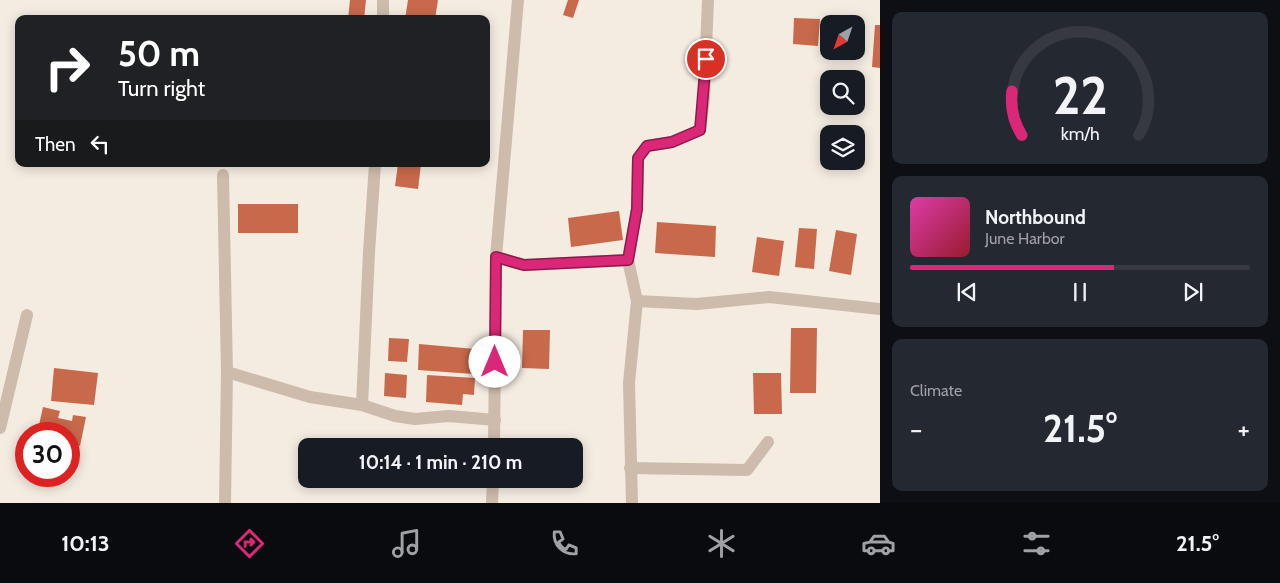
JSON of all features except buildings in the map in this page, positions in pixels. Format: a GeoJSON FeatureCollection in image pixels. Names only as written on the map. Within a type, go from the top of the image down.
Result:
{"type":"FeatureCollection","features":[{"type":"Feature","properties":{"kind":"street"},"geometry":{"type":"LineString","coordinates":[[383,0],[383,15]]}},
{"type":"Feature","properties":{"kind":"street"},"geometry":{"type":"LineString","coordinates":[[494,438],[496,257],[518,0]]}},
{"type":"Feature","properties":{"kind":"street"},"geometry":{"type":"LineString","coordinates":[[632,503],[629,383],[637,301],[628,260],[637,209],[638,158],[647,146],[672,142],[700,130],[704,98],[708,0]]}},
{"type":"Feature","properties":{"kind":"street"},"geometry":{"type":"LineString","coordinates":[[362,405],[375,167]]}},
{"type":"Feature","properties":{"kind":"street"},"geometry":{"type":"LineString","coordinates":[[223,175],[227,372],[225,503]]}},
{"type":"Feature","properties":{"kind":"street"},"geometry":{"type":"LineString","coordinates":[[496,257],[524,265],[628,260]]}},
{"type":"Feature","properties":{"kind":"street"},"geometry":{"type":"LineString","coordinates":[[637,301],[697,304],[769,298],[880,309]]}},
{"type":"Feature","properties":{"kind":"street"},"geometry":{"type":"LineString","coordinates":[[0,428],[27,315]]}},
{"type":"Feature","properties":{"kind":"street"},"geometry":{"type":"LineString","coordinates":[[227,372],[310,397],[362,405],[395,416],[414,418],[449,416],[495,420]]}},
{"type":"Feature","properties":{"kind":"street"},"geometry":{"type":"LineString","coordinates":[[630,468],[747,470],[768,442]]}},
{"type":"Feature","properties":{"kind":"street"},"geometry":{"type":"LineString","coordinates":[[492,503],[493,488]]}},
{"type":"Feature","properties":{"kind":"route"},"geometry":{"type":"LineString","coordinates":[[495,362],[494,305],[496,257],[524,265],[628,260],[637,209],[638,158],[647,146],[672,142],[700,130],[706,59]]}}]}
